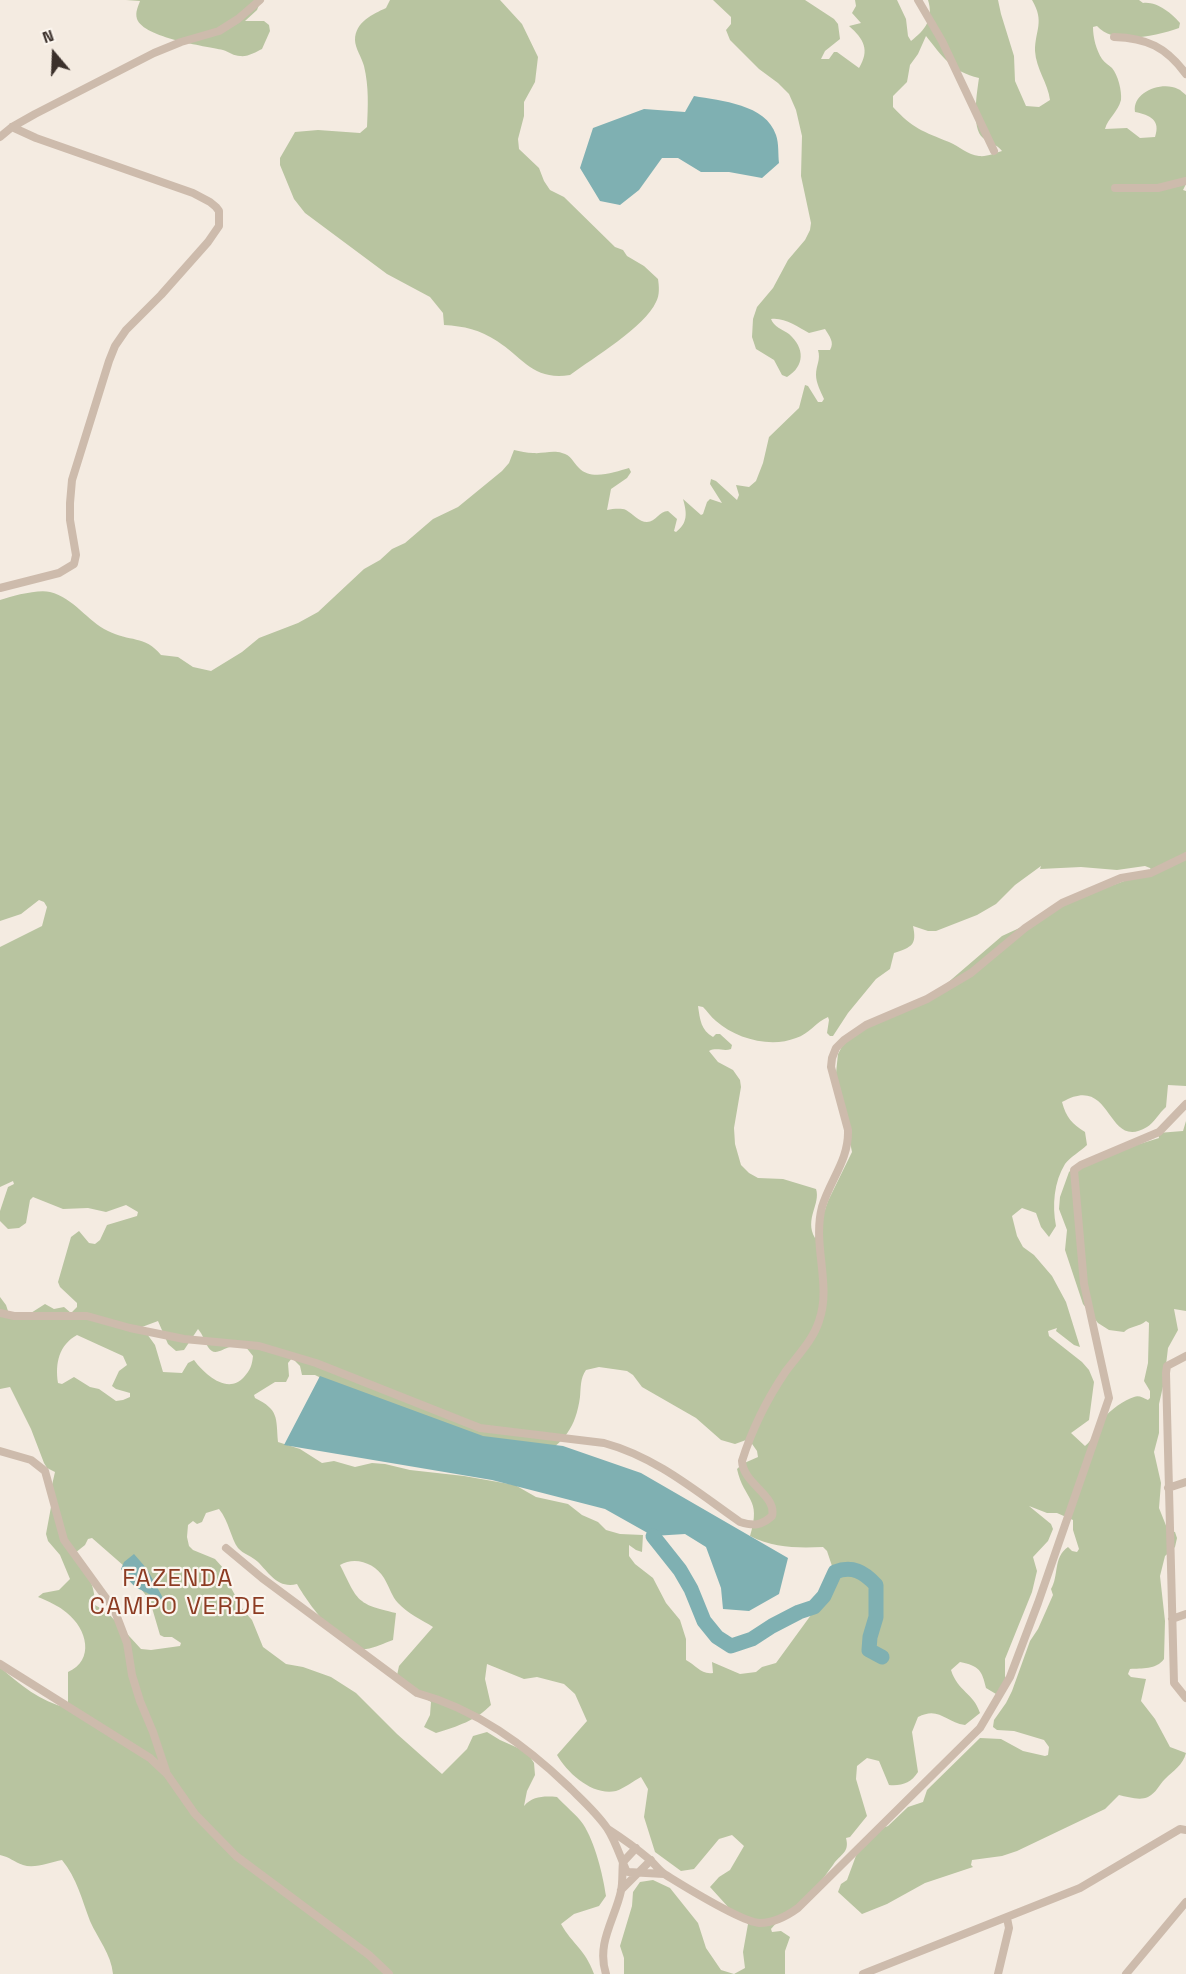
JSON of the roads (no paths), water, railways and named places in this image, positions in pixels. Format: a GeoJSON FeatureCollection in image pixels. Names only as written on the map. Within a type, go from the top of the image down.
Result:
{"type":"FeatureCollection","features":[{"type":"Feature","properties":{"kind":"street"},"geometry":{"type":"LineString","coordinates":[[0,137],[12,127],[154,53],[219,31],[238,19],[260,0]]}},
{"type":"Feature","properties":{"kind":"street"},"geometry":{"type":"LineString","coordinates":[[918,0],[942,41],[994,151]]}},
{"type":"Feature","properties":{"kind":"street"},"geometry":{"type":"LineString","coordinates":[[1114,38],[1135,38],[1161,48],[1186,74]]}},
{"type":"Feature","properties":{"kind":"street"},"geometry":{"type":"LineString","coordinates":[[0,588],[59,573],[74,564],[76,555],[70,520],[72,480],[115,345],[126,330],[208,242],[219,226],[220,218],[219,212],[210,202],[193,193],[36,138],[12,127]]}},
{"type":"Feature","properties":{"kind":"street"},"geometry":{"type":"LineString","coordinates":[[1115,188],[1158,188],[1186,182]]}},
{"type":"Feature","properties":{"kind":"street"},"geometry":{"type":"LineString","coordinates":[[0,1313],[14,1316],[87,1316],[184,1339],[259,1346],[316,1363],[480,1428],[604,1443],[623,1448],[674,1475],[740,1522],[752,1526],[761,1524],[771,1516],[771,1506],[766,1497],[746,1476],[742,1469],[742,1461],[765,1404],[810,1339],[819,1322],[823,1306],[819,1220],[823,1205],[844,1159],[848,1140],[848,1130],[831,1067],[836,1048],[866,1025],[927,999],[971,973],[1025,928],[1062,903],[1120,878],[1151,873],[1186,856]]}},
{"type":"Feature","properties":{"kind":"street"},"geometry":{"type":"LineString","coordinates":[[226,1548],[262,1578],[417,1693],[440,1699],[487,1722],[552,1772],[588,1805],[608,1829],[651,1860],[664,1874],[748,1920],[760,1923],[786,1916],[798,1908],[980,1728],[1010,1677],[1038,1603],[1108,1398],[1084,1284],[1074,1170],[1159,1132],[1186,1104]]}},
{"type":"Feature","properties":{"kind":"street"},"geometry":{"type":"LineString","coordinates":[[1186,1356],[1167,1366],[1166,1373],[1174,1683],[1186,1698]]}},
{"type":"Feature","properties":{"kind":"street"},"geometry":{"type":"LineString","coordinates":[[0,1451],[31,1460],[45,1471],[64,1540],[114,1609],[127,1643],[132,1675],[140,1701],[167,1774]]}},
{"type":"Feature","properties":{"kind":"street"},"geometry":{"type":"LineString","coordinates":[[1168,1488],[1186,1482]]}},
{"type":"Feature","properties":{"kind":"street"},"geometry":{"type":"LineString","coordinates":[[1172,1618],[1186,1614]]}},
{"type":"Feature","properties":{"kind":"street"},"geometry":{"type":"LineString","coordinates":[[0,1664],[150,1758],[167,1774],[195,1814],[236,1856],[369,1954],[389,1974]]}},
{"type":"Feature","properties":{"kind":"street"},"geometry":{"type":"LineString","coordinates":[[608,1829],[628,1872],[664,1874]]}},
{"type":"Feature","properties":{"kind":"street"},"geometry":{"type":"LineString","coordinates":[[863,1974],[1080,1888],[1180,1829],[1186,1830]]}},
{"type":"Feature","properties":{"kind":"street"},"geometry":{"type":"LineString","coordinates":[[606,1974],[603,1947],[606,1930],[621,1890],[622,1862],[636,1848]]}},
{"type":"Feature","properties":{"kind":"street"},"geometry":{"type":"LineString","coordinates":[[621,1890],[651,1860]]}},
{"type":"Feature","properties":{"kind":"street"},"geometry":{"type":"LineString","coordinates":[[1126,1974],[1186,1902]]}},
{"type":"Feature","properties":{"kind":"street"},"geometry":{"type":"LineString","coordinates":[[998,1974],[1009,1928],[1007,1918]]}},
{"type":"Feature","properties":{"kind":"water"},"geometry":{"type":"Polygon","coordinates":[[[694,96],[729,102],[753,110],[763,117],[771,125],[776,135],[779,163],[762,178],[729,172],[701,172],[678,158],[662,158],[639,190],[620,205],[600,201],[580,168],[593,128],[644,109],[685,112],[694,96]]]}},
{"type":"Feature","properties":{"kind":"water"},"geometry":{"type":"Polygon","coordinates":[[[320,1376],[483,1436],[563,1446],[641,1473],[788,1558],[779,1594],[749,1611],[723,1609],[721,1588],[706,1547],[685,1534],[653,1536],[605,1509],[492,1480],[284,1445],[320,1376]]]}},
{"type":"Feature","properties":{"kind":"water"},"geometry":{"type":"Polygon","coordinates":[[[134,1554],[147,1569],[163,1598],[156,1601],[134,1585],[121,1569],[124,1562],[134,1554]]]}},
{"type":"Feature","properties":{"kind":"waterway"},"geometry":{"type":"LineString","coordinates":[[653,1536],[680,1570],[691,1589],[704,1621],[717,1637],[731,1646],[752,1639],[799,1612],[814,1607],[824,1596],[835,1572],[847,1569],[862,1573],[876,1585],[876,1617],[869,1650],[882,1657]]}},
{"type":"Feature","properties":{"kind":"district","name":"FAZENDA CAMPO VERDE"},"geometry":{"type":"Point","coordinates":[178,1593]}}]}
